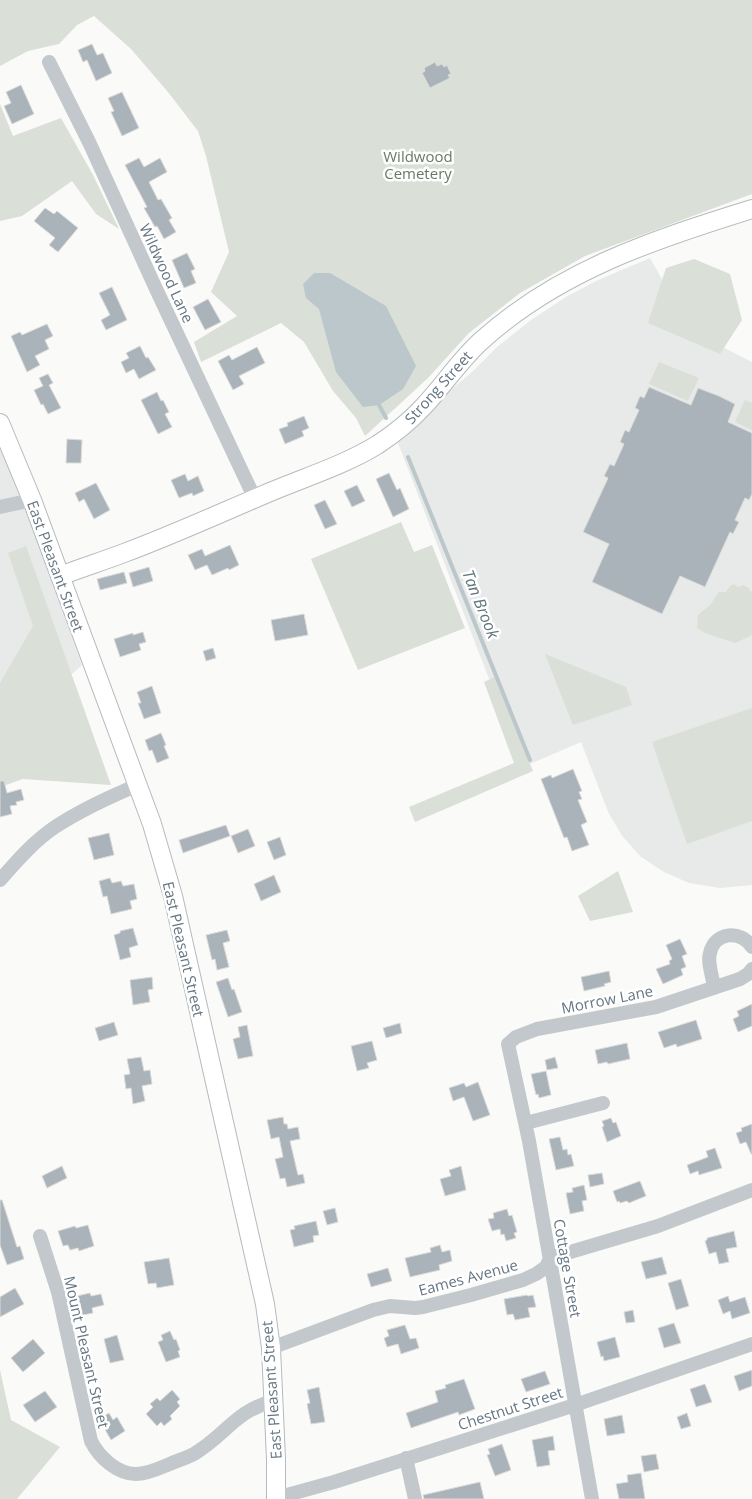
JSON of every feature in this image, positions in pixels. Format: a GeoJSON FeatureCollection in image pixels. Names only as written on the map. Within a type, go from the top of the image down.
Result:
{"type":"FeatureCollection","features":[{"type":"Feature","properties":{"kind":"main road","name":"Strong Street"},"geometry":{"type":"LineString","coordinates":[[60,576],[174,533],[352,458],[388,437],[422,408],[454,368],[482,340],[515,313],[555,287],[590,268],[632,250],[752,209]]}},
{"type":"Feature","properties":{"kind":"main road","name":"East Pleasant Street"},"geometry":{"type":"LineString","coordinates":[[0,423],[32,500],[138,785],[152,824],[176,905],[264,1304],[271,1348],[276,1499]]}},
{"type":"Feature","properties":{"kind":"street","name":"Wildwood Lane"},"geometry":{"type":"LineString","coordinates":[[49,62],[89,142],[255,499]]}},
{"type":"Feature","properties":{"kind":"street"},"geometry":{"type":"LineString","coordinates":[[0,507],[32,500]]}},
{"type":"Feature","properties":{"kind":"street"},"geometry":{"type":"LineString","coordinates":[[0,880],[33,845],[55,827],[95,803],[138,785]]}},
{"type":"Feature","properties":{"kind":"street"},"geometry":{"type":"LineString","coordinates":[[714,988],[709,958],[716,942],[727,936],[736,935],[744,938],[752,947]]}},
{"type":"Feature","properties":{"kind":"street","name":"Morrow Lane"},"geometry":{"type":"LineString","coordinates":[[508,1044],[516,1037],[537,1028],[656,1007],[740,979],[752,969]]}},
{"type":"Feature","properties":{"kind":"street","name":"Cottage Street"},"geometry":{"type":"LineString","coordinates":[[508,1044],[526,1123],[592,1499]]}},
{"type":"Feature","properties":{"kind":"street"},"geometry":{"type":"LineString","coordinates":[[526,1123],[603,1102]]}},
{"type":"Feature","properties":{"kind":"street","name":"Eames Avenue"},"geometry":{"type":"LineString","coordinates":[[271,1348],[373,1310],[390,1306],[423,1307],[523,1280],[546,1267],[550,1258],[658,1226],[752,1190]]}},
{"type":"Feature","properties":{"kind":"street","name":"Mount Pleasant Street"},"geometry":{"type":"LineString","coordinates":[[40,1236],[58,1292],[91,1441],[99,1454],[110,1464],[122,1471],[134,1474],[158,1469],[197,1452],[247,1411],[274,1401]]}},
{"type":"Feature","properties":{"kind":"street","name":"Chestnut Street"},"geometry":{"type":"LineString","coordinates":[[276,1499],[575,1405],[752,1344]]}},
{"type":"Feature","properties":{"kind":"street"},"geometry":{"type":"LineString","coordinates":[[406,1458],[415,1499]]}},
{"type":"Feature","properties":{"kind":"shaded area"},"geometry":{"type":"Polygon","coordinates":[[[650,258],[691,331],[752,362],[752,885],[720,888],[689,883],[664,872],[641,857],[623,837],[609,814],[581,742],[523,767],[398,443],[431,406],[472,372],[497,347],[531,320],[566,297],[596,281],[650,258]]]}},
{"type":"Feature","properties":{"kind":"shaded area"},"geometry":{"type":"Polygon","coordinates":[[[314,273],[330,273],[386,306],[416,366],[403,389],[379,405],[363,407],[336,372],[319,309],[306,298],[303,284],[314,273]]]}},
{"type":"Feature","properties":{"kind":"shaded area"},"geometry":{"type":"Polygon","coordinates":[[[0,447],[44,559],[82,665],[0,739],[0,447]]]}},
{"type":"Feature","properties":{"kind":"green space","name":"Wildwood Cemetery"},"geometry":{"type":"Polygon","coordinates":[[[0,0],[752,0],[752,194],[585,256],[520,293],[469,333],[428,378],[365,436],[356,418],[333,391],[304,342],[281,323],[201,362],[194,342],[237,316],[211,292],[229,252],[206,156],[198,131],[131,49],[94,16],[77,25],[59,44],[28,51],[0,66],[0,0]]]}},
{"type":"Feature","properties":{"kind":"green space"},"geometry":{"type":"Polygon","coordinates":[[[0,104],[13,136],[61,118],[93,175],[119,229],[96,214],[72,181],[22,216],[0,221],[0,104]]]}},
{"type":"Feature","properties":{"kind":"green space"},"geometry":{"type":"Polygon","coordinates":[[[694,259],[730,274],[742,320],[720,354],[648,323],[666,268],[694,259]]]}},
{"type":"Feature","properties":{"kind":"green space"},"geometry":{"type":"Polygon","coordinates":[[[659,362],[699,378],[688,401],[649,384],[659,362]]]}},
{"type":"Feature","properties":{"kind":"green space"},"geometry":{"type":"Polygon","coordinates":[[[745,400],[752,403],[752,430],[735,422],[745,400]]]}},
{"type":"Feature","properties":{"kind":"green space"},"geometry":{"type":"Polygon","coordinates":[[[401,522],[414,552],[432,545],[465,628],[358,670],[311,559],[401,522]]]}},
{"type":"Feature","properties":{"kind":"green space"},"geometry":{"type":"Polygon","coordinates":[[[26,546],[111,785],[23,779],[0,787],[0,683],[33,626],[8,553],[26,546]]]}},
{"type":"Feature","properties":{"kind":"green space"},"geometry":{"type":"Polygon","coordinates":[[[734,584],[738,587],[743,585],[752,592],[752,635],[735,643],[705,633],[697,628],[698,615],[710,605],[719,592],[726,592],[734,584]]]}},
{"type":"Feature","properties":{"kind":"green space"},"geometry":{"type":"Polygon","coordinates":[[[545,654],[626,687],[632,705],[573,725],[545,654]]]}},
{"type":"Feature","properties":{"kind":"green space"},"geometry":{"type":"Polygon","coordinates":[[[495,677],[533,771],[415,822],[409,807],[514,763],[484,682],[495,677]]]}},
{"type":"Feature","properties":{"kind":"green space"},"geometry":{"type":"Polygon","coordinates":[[[752,708],[752,821],[687,844],[652,742],[752,708]]]}},
{"type":"Feature","properties":{"kind":"green space"},"geometry":{"type":"Polygon","coordinates":[[[618,871],[633,912],[590,921],[578,896],[618,871]]]}},
{"type":"Feature","properties":{"kind":"green space"},"geometry":{"type":"Polygon","coordinates":[[[0,1370],[11,1420],[60,1447],[17,1499],[0,1499],[0,1370]]]}},
{"type":"Feature","properties":{"kind":"building"},"geometry":{"type":"Polygon","coordinates":[[[92,44],[97,55],[103,53],[112,73],[96,81],[87,60],[83,62],[78,50],[92,44]]]}},
{"type":"Feature","properties":{"kind":"building"},"geometry":{"type":"Polygon","coordinates":[[[435,62],[437,66],[442,64],[444,67],[447,65],[451,74],[448,75],[450,78],[430,88],[422,73],[425,71],[424,68],[435,62]]]}},
{"type":"Feature","properties":{"kind":"building"},"geometry":{"type":"Polygon","coordinates":[[[21,85],[34,114],[12,124],[4,106],[11,103],[6,92],[21,85]]]}},
{"type":"Feature","properties":{"kind":"building"},"geometry":{"type":"Polygon","coordinates":[[[122,92],[139,128],[122,136],[111,112],[114,111],[108,98],[122,92]]]}},
{"type":"Feature","properties":{"kind":"building"},"geometry":{"type":"Polygon","coordinates":[[[139,158],[144,167],[160,158],[167,172],[149,182],[158,200],[161,199],[172,218],[169,220],[176,232],[164,239],[144,208],[147,207],[125,165],[139,158]]]}},
{"type":"Feature","properties":{"kind":"building"},"geometry":{"type":"Polygon","coordinates":[[[45,208],[54,214],[57,211],[78,228],[58,252],[49,245],[55,238],[34,221],[45,208]]]}},
{"type":"Feature","properties":{"kind":"building"},"geometry":{"type":"Polygon","coordinates":[[[187,253],[195,269],[191,271],[196,283],[184,288],[172,260],[187,253]]]}},
{"type":"Feature","properties":{"kind":"building"},"geometry":{"type":"Polygon","coordinates":[[[112,287],[127,320],[106,330],[101,320],[110,315],[99,293],[112,287]]]}},
{"type":"Feature","properties":{"kind":"building"},"geometry":{"type":"Polygon","coordinates":[[[208,299],[221,322],[205,330],[193,307],[208,299]]]}},
{"type":"Feature","properties":{"kind":"building"},"geometry":{"type":"Polygon","coordinates":[[[47,324],[53,336],[45,340],[49,349],[35,356],[40,365],[27,372],[11,336],[20,332],[22,335],[47,324]]]}},
{"type":"Feature","properties":{"kind":"building"},"geometry":{"type":"Polygon","coordinates":[[[140,346],[146,358],[148,357],[156,370],[139,379],[134,369],[126,373],[121,362],[129,358],[126,353],[140,346]]]}},
{"type":"Feature","properties":{"kind":"building"},"geometry":{"type":"Polygon","coordinates":[[[257,347],[265,363],[239,376],[244,384],[233,390],[218,361],[229,355],[232,360],[257,347]]]}},
{"type":"Feature","properties":{"kind":"building"},"geometry":{"type":"Polygon","coordinates":[[[48,374],[53,383],[49,385],[61,408],[48,414],[43,404],[41,405],[34,390],[43,386],[39,378],[48,374]]]}},
{"type":"Feature","properties":{"kind":"building"},"geometry":{"type":"Polygon","coordinates":[[[649,387],[691,405],[698,388],[719,396],[735,404],[728,422],[752,433],[752,494],[749,500],[745,498],[735,520],[739,522],[733,534],[730,532],[705,587],[680,576],[662,614],[592,582],[609,544],[583,532],[608,478],[604,476],[610,464],[614,466],[624,444],[620,442],[625,430],[629,432],[639,410],[635,408],[640,396],[644,398],[649,387]]]}},
{"type":"Feature","properties":{"kind":"building"},"geometry":{"type":"Polygon","coordinates":[[[157,392],[169,412],[165,414],[172,427],[158,434],[141,400],[157,392]]]}},
{"type":"Feature","properties":{"kind":"building"},"geometry":{"type":"Polygon","coordinates":[[[304,416],[309,428],[302,431],[304,436],[285,444],[279,429],[288,426],[287,423],[304,416]]]}},
{"type":"Feature","properties":{"kind":"building"},"geometry":{"type":"Polygon","coordinates":[[[67,439],[82,440],[81,463],[66,463],[67,439]]]}},
{"type":"Feature","properties":{"kind":"building"},"geometry":{"type":"Polygon","coordinates":[[[389,473],[397,490],[400,488],[409,509],[393,517],[376,479],[389,473]]]}},
{"type":"Feature","properties":{"kind":"building"},"geometry":{"type":"Polygon","coordinates":[[[185,474],[188,481],[198,476],[204,491],[193,496],[192,493],[179,498],[171,480],[185,474]]]}},
{"type":"Feature","properties":{"kind":"building"},"geometry":{"type":"Polygon","coordinates":[[[96,483],[110,510],[94,519],[84,499],[79,502],[75,493],[96,483]]]}},
{"type":"Feature","properties":{"kind":"building"},"geometry":{"type":"Polygon","coordinates":[[[357,485],[365,501],[352,507],[344,491],[357,485]]]}},
{"type":"Feature","properties":{"kind":"building"},"geometry":{"type":"Polygon","coordinates":[[[325,500],[337,524],[325,529],[314,505],[325,500]]]}},
{"type":"Feature","properties":{"kind":"building"},"geometry":{"type":"Polygon","coordinates":[[[230,545],[239,565],[212,575],[207,565],[195,570],[188,555],[202,549],[205,556],[230,545]]]}},
{"type":"Feature","properties":{"kind":"building"},"geometry":{"type":"Polygon","coordinates":[[[149,567],[153,581],[133,587],[129,573],[149,567]]]}},
{"type":"Feature","properties":{"kind":"building"},"geometry":{"type":"Polygon","coordinates":[[[124,572],[127,583],[100,590],[97,579],[124,572]]]}},
{"type":"Feature","properties":{"kind":"building"},"geometry":{"type":"Polygon","coordinates":[[[304,614],[308,635],[275,641],[271,620],[304,614]]]}},
{"type":"Feature","properties":{"kind":"building"},"geometry":{"type":"Polygon","coordinates":[[[143,632],[146,642],[139,644],[141,650],[120,657],[114,639],[143,632]]]}},
{"type":"Feature","properties":{"kind":"building"},"geometry":{"type":"Polygon","coordinates":[[[213,648],[216,658],[206,661],[203,651],[213,648]]]}},
{"type":"Feature","properties":{"kind":"building"},"geometry":{"type":"Polygon","coordinates":[[[152,686],[161,713],[144,719],[138,703],[141,703],[137,692],[152,686]]]}},
{"type":"Feature","properties":{"kind":"building"},"geometry":{"type":"Polygon","coordinates":[[[161,733],[169,758],[157,763],[152,750],[149,751],[145,740],[161,733]]]}},
{"type":"Feature","properties":{"kind":"building"},"geometry":{"type":"Polygon","coordinates":[[[573,769],[582,791],[579,792],[582,799],[578,800],[587,822],[581,825],[589,845],[572,851],[567,837],[564,838],[541,779],[551,775],[552,778],[573,769]]]}},
{"type":"Feature","properties":{"kind":"building"},"geometry":{"type":"Polygon","coordinates":[[[0,781],[4,781],[7,793],[21,789],[24,800],[16,802],[17,805],[10,806],[12,814],[0,817],[0,781]]]}},
{"type":"Feature","properties":{"kind":"building"},"geometry":{"type":"Polygon","coordinates":[[[226,825],[230,836],[183,853],[179,840],[226,825]]]}},
{"type":"Feature","properties":{"kind":"building"},"geometry":{"type":"Polygon","coordinates":[[[248,829],[255,846],[238,853],[231,836],[248,829]]]}},
{"type":"Feature","properties":{"kind":"building"},"geometry":{"type":"Polygon","coordinates":[[[109,833],[114,855],[94,860],[88,838],[109,833]]]}},
{"type":"Feature","properties":{"kind":"building"},"geometry":{"type":"Polygon","coordinates":[[[280,837],[286,855],[274,860],[267,842],[280,837]]]}},
{"type":"Feature","properties":{"kind":"building"},"geometry":{"type":"Polygon","coordinates":[[[274,875],[281,892],[261,901],[254,884],[274,875]]]}},
{"type":"Feature","properties":{"kind":"building"},"geometry":{"type":"Polygon","coordinates":[[[110,878],[112,883],[121,881],[123,886],[134,884],[137,899],[130,901],[132,909],[111,914],[107,896],[103,897],[99,881],[110,878]]]}},
{"type":"Feature","properties":{"kind":"building"},"geometry":{"type":"Polygon","coordinates":[[[133,928],[138,945],[129,948],[131,957],[120,960],[114,935],[120,933],[120,931],[133,928]]]}},
{"type":"Feature","properties":{"kind":"building"},"geometry":{"type":"Polygon","coordinates":[[[227,930],[230,941],[223,943],[229,967],[217,970],[215,959],[212,960],[206,935],[227,930]]]}},
{"type":"Feature","properties":{"kind":"building"},"geometry":{"type":"Polygon","coordinates":[[[680,939],[687,954],[682,956],[686,967],[681,969],[683,975],[663,984],[656,969],[670,964],[669,961],[672,959],[666,945],[680,939]]]}},
{"type":"Feature","properties":{"kind":"building"},"geometry":{"type":"Polygon","coordinates":[[[609,971],[611,982],[604,984],[605,986],[584,991],[581,977],[609,971]]]}},
{"type":"Feature","properties":{"kind":"building"},"geometry":{"type":"Polygon","coordinates":[[[152,977],[153,989],[148,990],[150,1002],[133,1005],[130,980],[152,977]]]}},
{"type":"Feature","properties":{"kind":"building"},"geometry":{"type":"Polygon","coordinates":[[[228,978],[242,1012],[228,1017],[216,982],[228,978]]]}},
{"type":"Feature","properties":{"kind":"building"},"geometry":{"type":"Polygon","coordinates":[[[752,1004],[752,1026],[738,1032],[733,1019],[739,1016],[737,1011],[752,1004]]]}},
{"type":"Feature","properties":{"kind":"building"},"geometry":{"type":"Polygon","coordinates":[[[696,1020],[702,1039],[677,1047],[676,1044],[664,1048],[658,1032],[696,1020]]]}},
{"type":"Feature","properties":{"kind":"building"},"geometry":{"type":"Polygon","coordinates":[[[114,1022],[118,1035],[99,1041],[95,1028],[114,1022]]]}},
{"type":"Feature","properties":{"kind":"building"},"geometry":{"type":"Polygon","coordinates":[[[400,1023],[402,1033],[386,1038],[383,1028],[400,1023]]]}},
{"type":"Feature","properties":{"kind":"building"},"geometry":{"type":"Polygon","coordinates":[[[247,1025],[253,1056],[238,1059],[233,1039],[240,1037],[238,1027],[247,1025]]]}},
{"type":"Feature","properties":{"kind":"building"},"geometry":{"type":"Polygon","coordinates":[[[372,1041],[377,1060],[367,1063],[369,1068],[357,1071],[351,1046],[372,1041]]]}},
{"type":"Feature","properties":{"kind":"building"},"geometry":{"type":"Polygon","coordinates":[[[627,1043],[630,1059],[608,1064],[607,1062],[598,1064],[595,1050],[627,1043]]]}},
{"type":"Feature","properties":{"kind":"building"},"geometry":{"type":"Polygon","coordinates":[[[141,1057],[144,1071],[150,1070],[152,1084],[142,1086],[145,1101],[133,1104],[131,1088],[126,1089],[124,1075],[130,1074],[127,1059],[141,1057]]]}},
{"type":"Feature","properties":{"kind":"building"},"geometry":{"type":"Polygon","coordinates":[[[555,1057],[558,1068],[547,1070],[545,1060],[555,1057]]]}},
{"type":"Feature","properties":{"kind":"building"},"geometry":{"type":"Polygon","coordinates":[[[546,1071],[551,1095],[539,1098],[538,1094],[536,1095],[531,1074],[546,1071]]]}},
{"type":"Feature","properties":{"kind":"building"},"geometry":{"type":"Polygon","coordinates":[[[478,1082],[490,1115],[473,1121],[464,1097],[453,1101],[449,1088],[464,1083],[466,1087],[478,1082]]]}},
{"type":"Feature","properties":{"kind":"building"},"geometry":{"type":"Polygon","coordinates":[[[283,1117],[284,1124],[287,1124],[288,1129],[298,1127],[300,1139],[290,1141],[298,1175],[303,1174],[305,1183],[287,1187],[285,1178],[280,1179],[275,1159],[283,1157],[279,1137],[271,1139],[267,1120],[283,1117]]]}},
{"type":"Feature","properties":{"kind":"building"},"geometry":{"type":"Polygon","coordinates":[[[611,1118],[613,1123],[616,1122],[621,1136],[607,1142],[602,1121],[611,1118]]]}},
{"type":"Feature","properties":{"kind":"building"},"geometry":{"type":"Polygon","coordinates":[[[752,1124],[751,1154],[746,1142],[740,1144],[736,1133],[742,1131],[741,1128],[752,1124]]]}},
{"type":"Feature","properties":{"kind":"building"},"geometry":{"type":"Polygon","coordinates":[[[560,1137],[563,1150],[567,1149],[568,1155],[571,1154],[574,1166],[556,1170],[549,1139],[560,1137]]]}},
{"type":"Feature","properties":{"kind":"building"},"geometry":{"type":"Polygon","coordinates":[[[715,1148],[722,1168],[699,1175],[698,1171],[690,1174],[687,1165],[708,1157],[706,1151],[715,1148]]]}},
{"type":"Feature","properties":{"kind":"building"},"geometry":{"type":"Polygon","coordinates":[[[62,1166],[67,1178],[47,1188],[42,1176],[62,1166]]]}},
{"type":"Feature","properties":{"kind":"building"},"geometry":{"type":"Polygon","coordinates":[[[461,1166],[466,1190],[445,1196],[440,1179],[451,1176],[449,1170],[461,1166]]]}},
{"type":"Feature","properties":{"kind":"building"},"geometry":{"type":"Polygon","coordinates":[[[602,1173],[604,1184],[590,1187],[588,1175],[602,1173]]]}},
{"type":"Feature","properties":{"kind":"building"},"geometry":{"type":"Polygon","coordinates":[[[640,1181],[646,1196],[629,1203],[627,1201],[617,1202],[613,1191],[640,1181]]]}},
{"type":"Feature","properties":{"kind":"building"},"geometry":{"type":"Polygon","coordinates":[[[584,1185],[587,1200],[582,1201],[584,1211],[570,1214],[566,1193],[573,1192],[572,1188],[584,1185]]]}},
{"type":"Feature","properties":{"kind":"building"},"geometry":{"type":"Polygon","coordinates":[[[0,1200],[2,1200],[17,1247],[20,1246],[24,1259],[7,1265],[0,1245],[0,1200]]]}},
{"type":"Feature","properties":{"kind":"building"},"geometry":{"type":"Polygon","coordinates":[[[335,1208],[338,1222],[327,1225],[323,1211],[335,1208]]]}},
{"type":"Feature","properties":{"kind":"building"},"geometry":{"type":"Polygon","coordinates":[[[507,1209],[509,1216],[512,1215],[517,1232],[514,1233],[516,1238],[506,1241],[504,1234],[501,1235],[500,1229],[492,1231],[488,1219],[494,1218],[493,1213],[507,1209]]]}},
{"type":"Feature","properties":{"kind":"building"},"geometry":{"type":"Polygon","coordinates":[[[316,1221],[319,1235],[313,1236],[314,1242],[294,1247],[290,1230],[295,1229],[294,1226],[316,1221]]]}},
{"type":"Feature","properties":{"kind":"building"},"geometry":{"type":"Polygon","coordinates":[[[88,1225],[94,1246],[79,1251],[78,1248],[70,1250],[68,1245],[63,1246],[58,1231],[75,1226],[76,1228],[88,1225]]]}},
{"type":"Feature","properties":{"kind":"building"},"geometry":{"type":"Polygon","coordinates":[[[734,1231],[737,1247],[726,1249],[729,1262],[719,1264],[716,1252],[709,1254],[705,1241],[707,1238],[734,1231]]]}},
{"type":"Feature","properties":{"kind":"building"},"geometry":{"type":"Polygon","coordinates":[[[440,1245],[442,1252],[450,1250],[452,1261],[439,1265],[440,1270],[410,1277],[405,1258],[431,1252],[430,1248],[440,1245]]]}},
{"type":"Feature","properties":{"kind":"building"},"geometry":{"type":"Polygon","coordinates":[[[662,1257],[667,1274],[646,1279],[641,1262],[662,1257]]]}},
{"type":"Feature","properties":{"kind":"building"},"geometry":{"type":"Polygon","coordinates":[[[169,1258],[174,1285],[157,1288],[156,1283],[148,1284],[144,1262],[169,1258]]]}},
{"type":"Feature","properties":{"kind":"building"},"geometry":{"type":"Polygon","coordinates":[[[388,1268],[392,1281],[371,1287],[367,1274],[388,1268]]]}},
{"type":"Feature","properties":{"kind":"building"},"geometry":{"type":"Polygon","coordinates":[[[681,1279],[689,1306],[676,1310],[668,1283],[681,1279]]]}},
{"type":"Feature","properties":{"kind":"building"},"geometry":{"type":"Polygon","coordinates":[[[15,1288],[24,1304],[0,1317],[0,1297],[15,1288]]]}},
{"type":"Feature","properties":{"kind":"building"},"geometry":{"type":"Polygon","coordinates":[[[90,1293],[91,1296],[101,1294],[104,1305],[92,1308],[93,1313],[73,1317],[68,1298],[90,1293]]]}},
{"type":"Feature","properties":{"kind":"building"},"geometry":{"type":"Polygon","coordinates":[[[533,1295],[536,1307],[528,1308],[530,1317],[515,1320],[513,1314],[507,1315],[504,1299],[533,1295]]]}},
{"type":"Feature","properties":{"kind":"building"},"geometry":{"type":"Polygon","coordinates":[[[728,1296],[730,1302],[745,1297],[750,1313],[732,1319],[730,1311],[723,1314],[718,1300],[728,1296]]]}},
{"type":"Feature","properties":{"kind":"building"},"geometry":{"type":"Polygon","coordinates":[[[633,1310],[635,1322],[626,1323],[624,1312],[633,1310]]]}},
{"type":"Feature","properties":{"kind":"building"},"geometry":{"type":"Polygon","coordinates":[[[674,1323],[681,1343],[664,1348],[658,1328],[674,1323]]]}},
{"type":"Feature","properties":{"kind":"building"},"geometry":{"type":"Polygon","coordinates":[[[405,1325],[410,1339],[416,1338],[419,1348],[401,1354],[398,1344],[387,1347],[384,1338],[389,1336],[387,1330],[405,1325]]]}},
{"type":"Feature","properties":{"kind":"building"},"geometry":{"type":"Polygon","coordinates":[[[170,1331],[174,1340],[176,1339],[180,1350],[178,1351],[180,1357],[166,1362],[158,1342],[163,1340],[161,1335],[170,1331]]]}},
{"type":"Feature","properties":{"kind":"building"},"geometry":{"type":"Polygon","coordinates":[[[117,1335],[124,1360],[110,1363],[104,1339],[117,1335]]]}},
{"type":"Feature","properties":{"kind":"building"},"geometry":{"type":"Polygon","coordinates":[[[615,1337],[620,1357],[604,1361],[597,1342],[615,1337]]]}},
{"type":"Feature","properties":{"kind":"building"},"geometry":{"type":"Polygon","coordinates":[[[33,1339],[45,1353],[23,1372],[11,1358],[33,1339]]]}},
{"type":"Feature","properties":{"kind":"building"},"geometry":{"type":"Polygon","coordinates":[[[752,1370],[752,1386],[739,1391],[734,1376],[752,1370]]]}},
{"type":"Feature","properties":{"kind":"building"},"geometry":{"type":"Polygon","coordinates":[[[545,1371],[550,1384],[526,1392],[521,1379],[545,1371]]]}},
{"type":"Feature","properties":{"kind":"building"},"geometry":{"type":"Polygon","coordinates":[[[464,1379],[475,1409],[459,1415],[458,1412],[411,1428],[406,1413],[438,1402],[435,1391],[446,1388],[445,1385],[464,1379]]]}},
{"type":"Feature","properties":{"kind":"building"},"geometry":{"type":"Polygon","coordinates":[[[705,1384],[712,1402],[696,1407],[690,1389],[705,1384]]]}},
{"type":"Feature","properties":{"kind":"building"},"geometry":{"type":"Polygon","coordinates":[[[319,1387],[325,1422],[311,1424],[307,1404],[310,1403],[307,1390],[319,1387]]]}},
{"type":"Feature","properties":{"kind":"building"},"geometry":{"type":"Polygon","coordinates":[[[172,1390],[180,1399],[177,1402],[180,1406],[170,1416],[172,1419],[164,1426],[161,1422],[157,1426],[146,1414],[153,1407],[150,1404],[157,1398],[160,1401],[172,1390]]]}},
{"type":"Feature","properties":{"kind":"building"},"geometry":{"type":"Polygon","coordinates":[[[45,1391],[57,1407],[35,1422],[23,1405],[45,1391]]]}},
{"type":"Feature","properties":{"kind":"building"},"geometry":{"type":"Polygon","coordinates":[[[109,1413],[113,1420],[117,1417],[125,1431],[111,1440],[99,1419],[109,1413]]]}},
{"type":"Feature","properties":{"kind":"building"},"geometry":{"type":"Polygon","coordinates":[[[687,1413],[691,1426],[681,1429],[677,1417],[687,1413]]]}},
{"type":"Feature","properties":{"kind":"building"},"geometry":{"type":"Polygon","coordinates":[[[622,1415],[625,1433],[607,1436],[604,1419],[622,1415]]]}},
{"type":"Feature","properties":{"kind":"building"},"geometry":{"type":"Polygon","coordinates":[[[553,1436],[555,1450],[548,1451],[550,1465],[537,1467],[532,1440],[553,1436]]]}},
{"type":"Feature","properties":{"kind":"building"},"geometry":{"type":"Polygon","coordinates":[[[502,1444],[511,1470],[495,1476],[487,1455],[490,1454],[488,1449],[502,1444]]]}},
{"type":"Feature","properties":{"kind":"building"},"geometry":{"type":"Polygon","coordinates":[[[656,1454],[659,1469],[644,1472],[641,1456],[656,1454]]]}},
{"type":"Feature","properties":{"kind":"building"},"geometry":{"type":"Polygon","coordinates":[[[641,1473],[645,1499],[619,1499],[616,1484],[628,1482],[627,1475],[641,1473]]]}},
{"type":"Feature","properties":{"kind":"building"},"geometry":{"type":"Polygon","coordinates":[[[480,1482],[484,1499],[424,1499],[423,1495],[480,1482]]]}},
{"type":"Feature","properties":{"kind":"waterway","name":"Tan Brook"},"geometry":{"type":"LineString","coordinates":[[379,405],[386,418]]}},
{"type":"Feature","properties":{"kind":"waterway","name":"Tan Brook"},"geometry":{"type":"LineString","coordinates":[[408,457],[530,760]]}}]}
